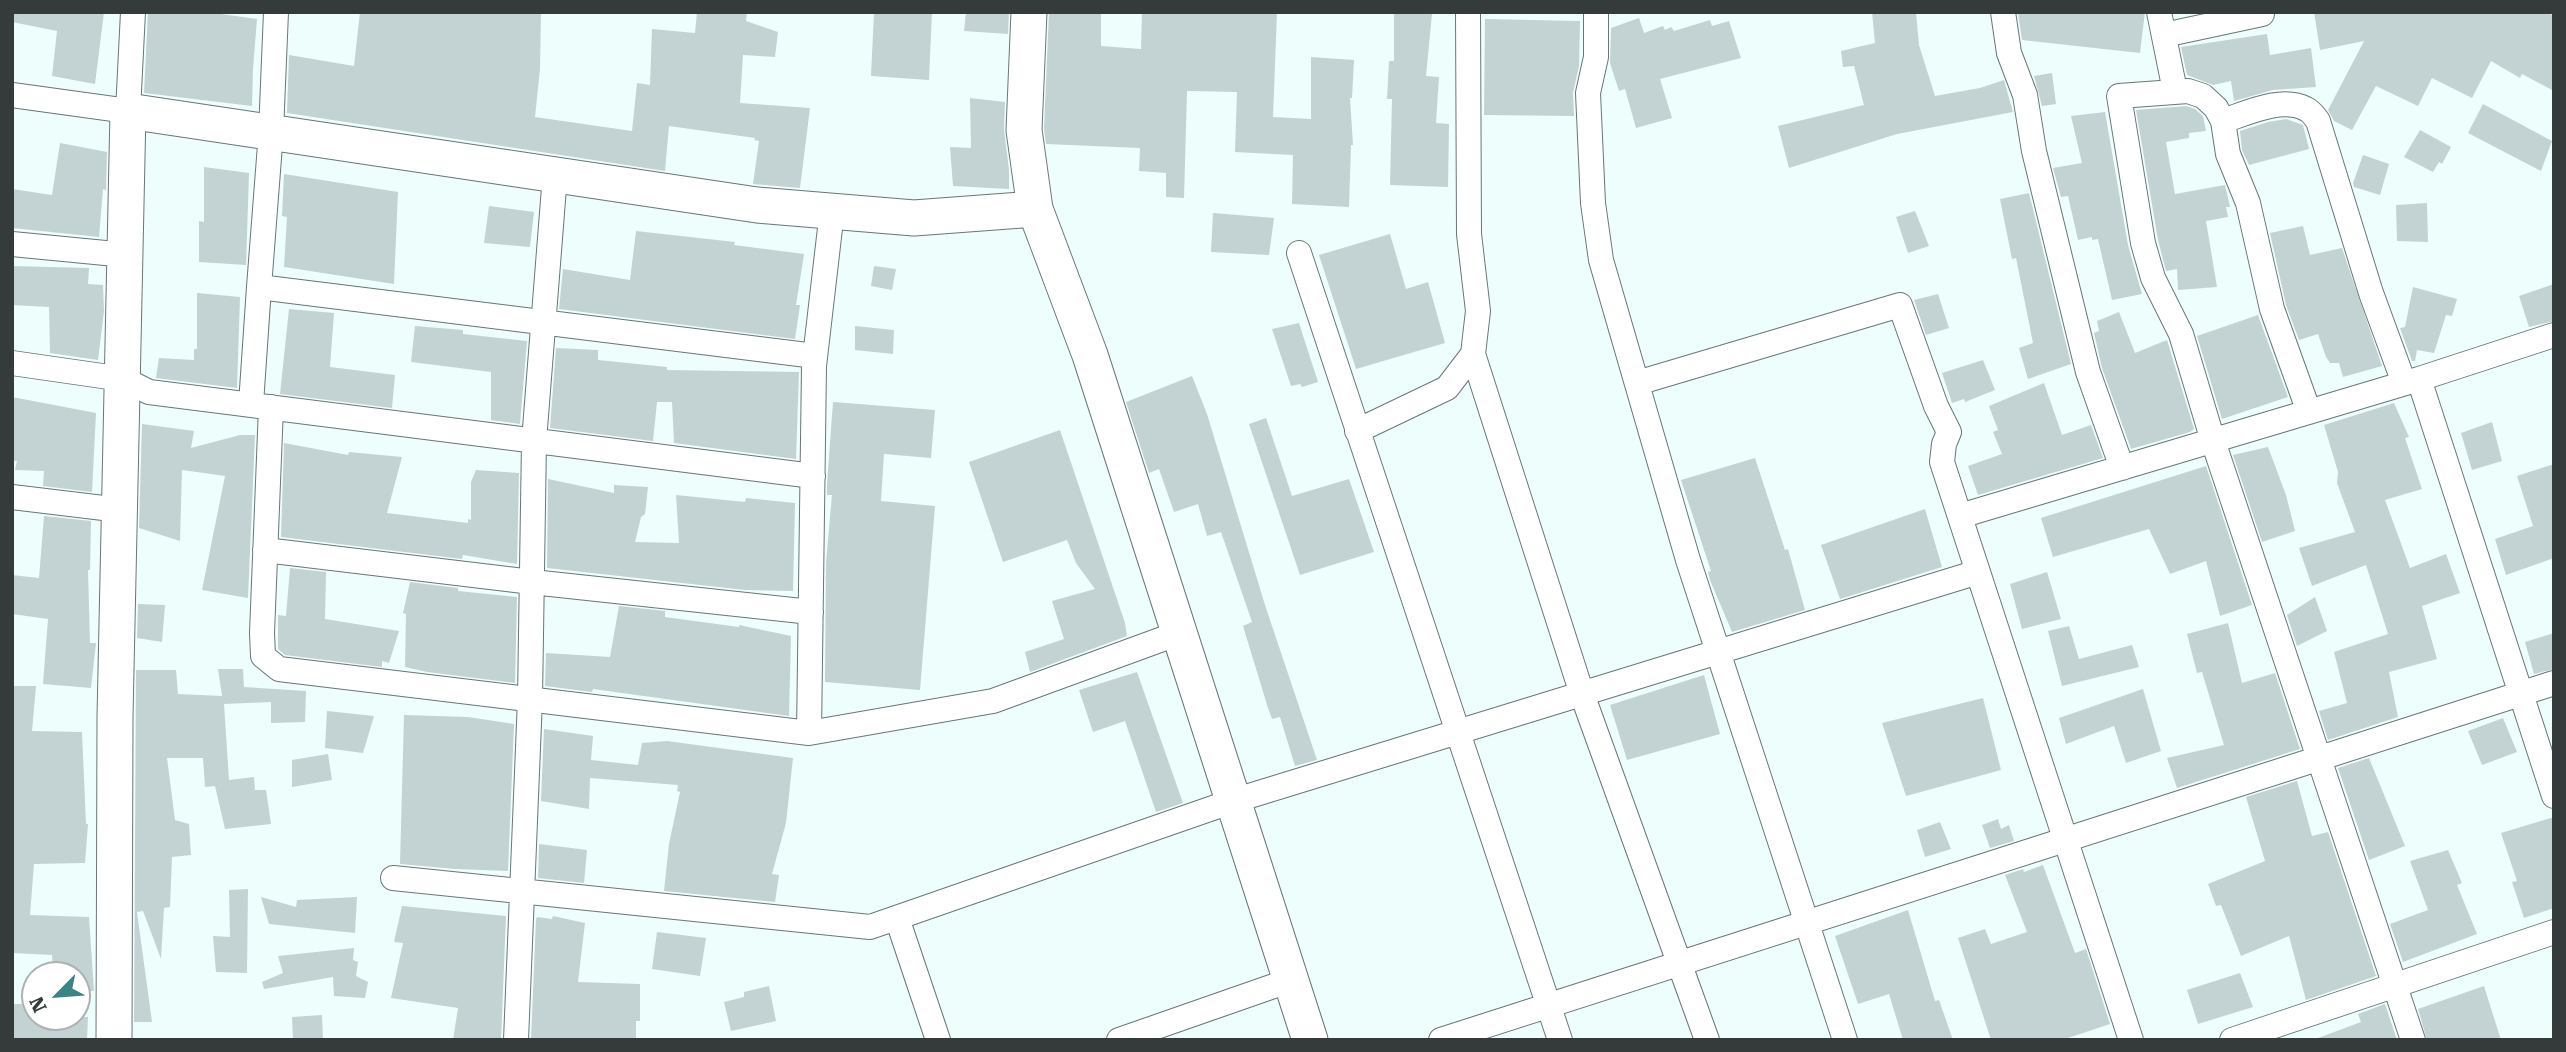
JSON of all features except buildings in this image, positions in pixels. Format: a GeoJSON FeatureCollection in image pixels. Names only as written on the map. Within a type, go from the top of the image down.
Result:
{"type":"FeatureCollection","features":[{"type":"Feature","properties":{"kind":"street"},"geometry":{"type":"LineString","coordinates":[[114,1040],[115,717],[128,111],[133,12]]}},
{"type":"Feature","properties":{"kind":"street"},"geometry":{"type":"LineString","coordinates":[[276,12],[271,132],[259,287],[265,550],[263,656],[279,669],[809,733],[993,701],[1179,632]]}},
{"type":"Feature","properties":{"kind":"street"},"geometry":{"type":"LineString","coordinates":[[1029,12],[1024,130],[1035,209],[1090,355],[1310,1040]]}},
{"type":"Feature","properties":{"kind":"street"},"geometry":{"type":"LineString","coordinates":[[1468,12],[1469,234],[1478,311],[1472,354],[1582,694],[1707,1040]]}},
{"type":"Feature","properties":{"kind":"street"},"geometry":{"type":"LineString","coordinates":[[1596,12],[1595,57],[1588,93],[1593,204],[1601,260],[1688,560],[1845,1040]]}},
{"type":"Feature","properties":{"kind":"street"},"geometry":{"type":"LineString","coordinates":[[2003,12],[2009,52],[2025,95],[2034,151],[2088,372],[2122,468]]}},
{"type":"Feature","properties":{"kind":"street"},"geometry":{"type":"LineString","coordinates":[[2175,91],[2161,24],[2265,13]]}},
{"type":"Feature","properties":{"kind":"street"},"geometry":{"type":"LineString","coordinates":[[2309,412],[2272,309],[2248,202],[2228,154],[2223,121],[2216,108],[2203,96],[2188,90],[2119,96],[2143,243],[2153,278],[2181,334],[2213,440],[2413,1040]]}},
{"type":"Feature","properties":{"kind":"street"},"geometry":{"type":"LineString","coordinates":[[12,95],[757,205],[914,218],[1035,209]]}},
{"type":"Feature","properties":{"kind":"street"},"geometry":{"type":"LineString","coordinates":[[2223,121],[2267,107],[2289,104],[2308,109],[2318,121],[2371,293],[2411,381],[2522,693],[2554,796]]}},
{"type":"Feature","properties":{"kind":"street"},"geometry":{"type":"LineString","coordinates":[[516,1040],[530,699],[534,441],[555,175]]}},
{"type":"Feature","properties":{"kind":"street"},"geometry":{"type":"LineString","coordinates":[[809,733],[815,356],[832,211]]}},
{"type":"Feature","properties":{"kind":"street"},"geometry":{"type":"LineString","coordinates":[[12,244],[125,255]]}},
{"type":"Feature","properties":{"kind":"street"},"geometry":{"type":"LineString","coordinates":[[1298,253],[1560,1040]]}},
{"type":"Feature","properties":{"kind":"street"},"geometry":{"type":"LineString","coordinates":[[259,287],[815,356]]}},
{"type":"Feature","properties":{"kind":"street"},"geometry":{"type":"LineString","coordinates":[[1637,383],[1900,305],[1936,406],[1949,432],[1944,444],[1942,462],[2131,1040]]}},
{"type":"Feature","properties":{"kind":"street"},"geometry":{"type":"LineString","coordinates":[[1960,516],[2411,381],[2554,335]]}},
{"type":"Feature","properties":{"kind":"street"},"geometry":{"type":"LineString","coordinates":[[1357,431],[1447,388],[1472,354]]}},
{"type":"Feature","properties":{"kind":"street"},"geometry":{"type":"LineString","coordinates":[[12,363],[123,379],[149,392],[813,476]]}},
{"type":"Feature","properties":{"kind":"street"},"geometry":{"type":"LineString","coordinates":[[12,497],[120,510]]}},
{"type":"Feature","properties":{"kind":"street"},"geometry":{"type":"LineString","coordinates":[[265,550],[811,612]]}},
{"type":"Feature","properties":{"kind":"street"},"geometry":{"type":"LineString","coordinates":[[393,878],[870,927],[1233,801],[1978,572]]}},
{"type":"Feature","properties":{"kind":"street"},"geometry":{"type":"LineString","coordinates":[[1441,1040],[2554,682]]}},
{"type":"Feature","properties":{"kind":"street"},"geometry":{"type":"LineString","coordinates":[[897,918],[938,1040]]}},
{"type":"Feature","properties":{"kind":"street"},"geometry":{"type":"LineString","coordinates":[[2232,1040],[2554,932]]}},
{"type":"Feature","properties":{"kind":"street"},"geometry":{"type":"LineString","coordinates":[[1119,1040],[1291,980]]}}]}
